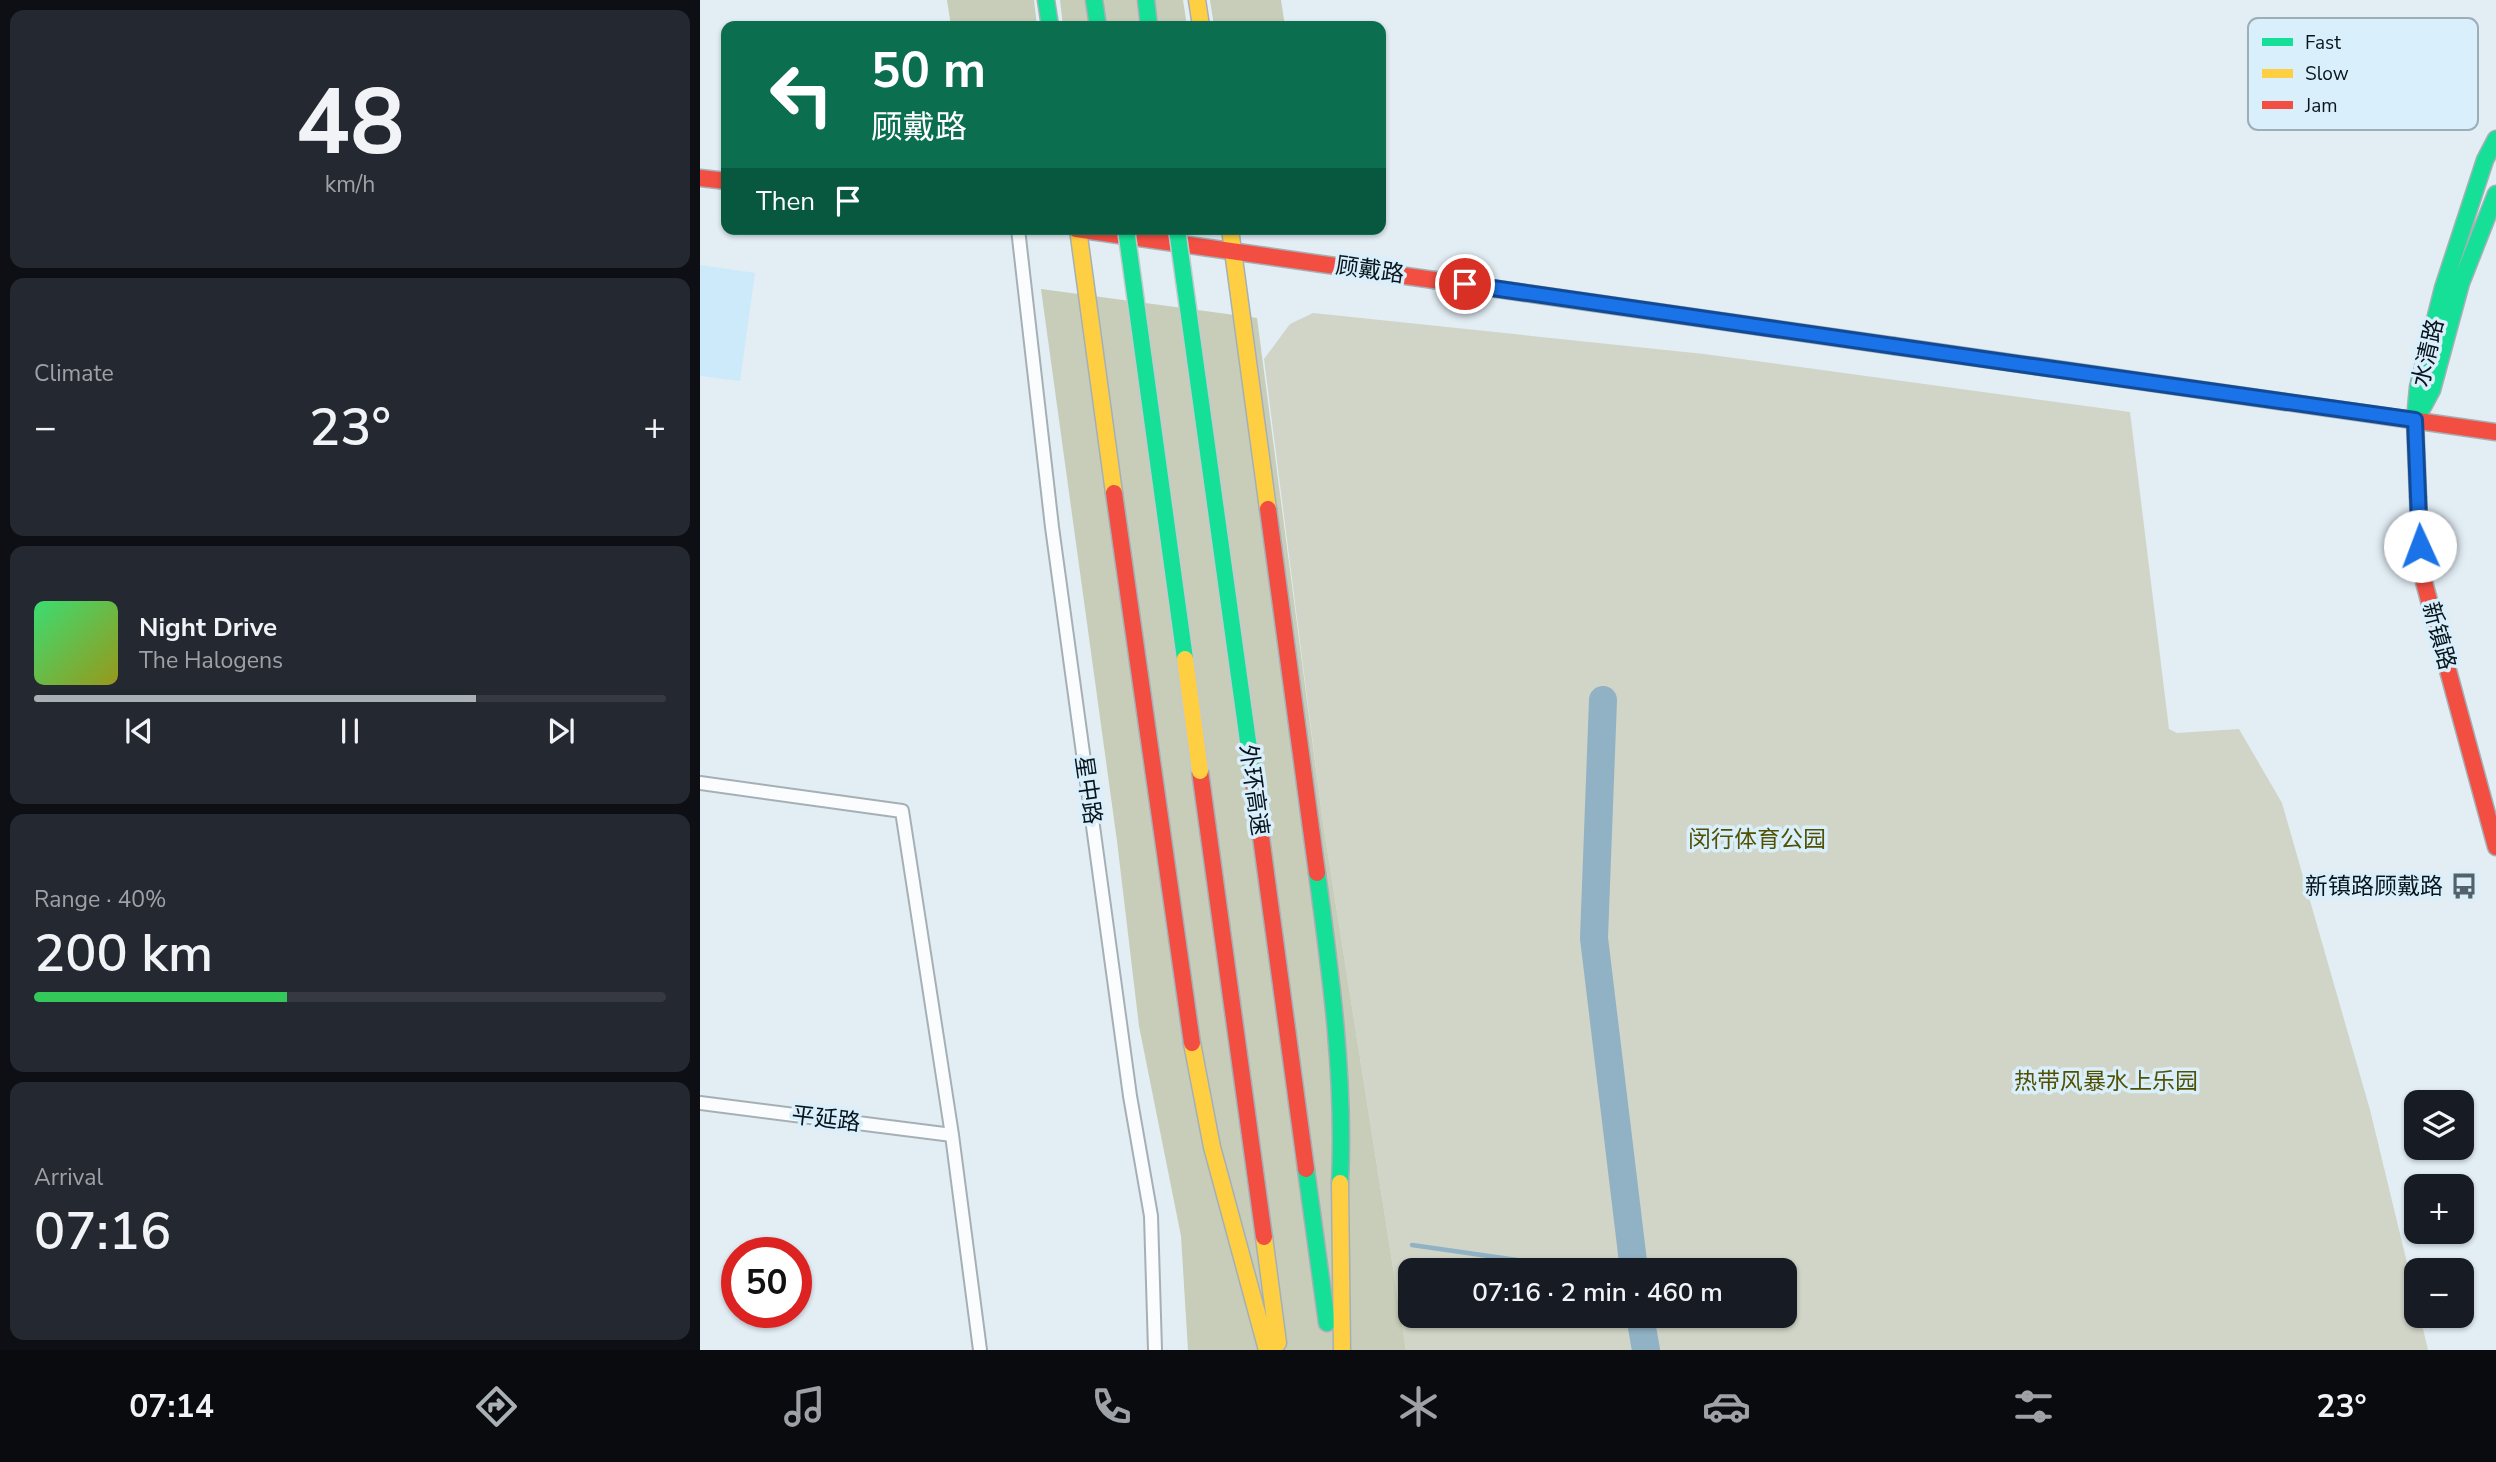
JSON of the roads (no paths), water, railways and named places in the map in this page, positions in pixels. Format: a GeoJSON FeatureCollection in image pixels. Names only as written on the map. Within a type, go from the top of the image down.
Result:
{"type":"FeatureCollection","features":[{"type":"Feature","properties":{"kind":"main road"},"geometry":{"type":"LineString","coordinates":[[1046,0],[1048,21]]}},
{"type":"Feature","properties":{"kind":"main road"},"geometry":{"type":"LineString","coordinates":[[1094,0],[1097,21]]}},
{"type":"Feature","properties":{"kind":"main road"},"geometry":{"type":"LineString","coordinates":[[1146,0],[1148,21]]}},
{"type":"Feature","properties":{"kind":"main road"},"geometry":{"type":"LineString","coordinates":[[1197,0],[1200,21]]}},
{"type":"Feature","properties":{"kind":"main road","name":"水清路"},"geometry":{"type":"LineString","coordinates":[[2415,420],[2418,387],[2444,288],[2485,160],[2496,139]]}},
{"type":"Feature","properties":{"kind":"main road"},"geometry":{"type":"LineString","coordinates":[[700,177],[721,180]]}},
{"type":"Feature","properties":{"kind":"main road","name":"水清路"},"geometry":{"type":"LineString","coordinates":[[2415,420],[2432,390],[2461,283],[2496,194]]}},
{"type":"Feature","properties":{"kind":"main road"},"geometry":{"type":"LineString","coordinates":[[1078,235],[1188,1024],[1212,1147],[1266,1350]]}},
{"type":"Feature","properties":{"kind":"main road","name":"顾戴路"},"geometry":{"type":"LineString","coordinates":[[1120,235],[1905,347],[2037,369],[2496,432]]}},
{"type":"Feature","properties":{"kind":"main road"},"geometry":{"type":"LineString","coordinates":[[1127,235],[1279,1350]]}},
{"type":"Feature","properties":{"kind":"main road","name":"外环高速"},"geometry":{"type":"LineString","coordinates":[[1178,235],[1331,1350]]}},
{"type":"Feature","properties":{"kind":"main road"},"geometry":{"type":"LineString","coordinates":[[1231,235],[1333,994],[1342,1143],[1339,1216],[1342,1350]]}},
{"type":"Feature","properties":{"kind":"main road","name":"新镇路"},"geometry":{"type":"LineString","coordinates":[[2415,420],[2421,571],[2496,847]]}},
{"type":"Feature","properties":{"kind":"street","name":"星中路"},"geometry":{"type":"LineString","coordinates":[[1019,235],[1052,527],[1130,1096],[1151,1216],[1155,1350]]}},
{"type":"Feature","properties":{"kind":"street"},"geometry":{"type":"LineString","coordinates":[[700,783],[902,811],[952,1135],[980,1350]]}},
{"type":"Feature","properties":{"kind":"street","name":"平延路"},"geometry":{"type":"LineString","coordinates":[[700,1103],[952,1135]]}},
{"type":"Feature","properties":{"kind":"waterway"},"geometry":{"type":"LineString","coordinates":[[1603,700],[1594,938],[1633,1258]]}},
{"type":"Feature","properties":{"kind":"waterway"},"geometry":{"type":"LineString","coordinates":[[1412,1245],[1502,1258]]}},
{"type":"Feature","properties":{"kind":"waterway"},"geometry":{"type":"LineString","coordinates":[[1642,1328],[1646,1350]]}},
{"type":"Feature","properties":{"kind":"place","name":"新镇路顾戴路"},"geometry":{"type":"Point","coordinates":[2464,886]}},
{"type":"Feature","properties":{"kind":"park label","name":"闵行体育公园"},"geometry":{"type":"Point","coordinates":[1757,839]}},
{"type":"Feature","properties":{"kind":"park label","name":"热带风暴水上乐园"},"geometry":{"type":"Point","coordinates":[2106,1081]}}]}
